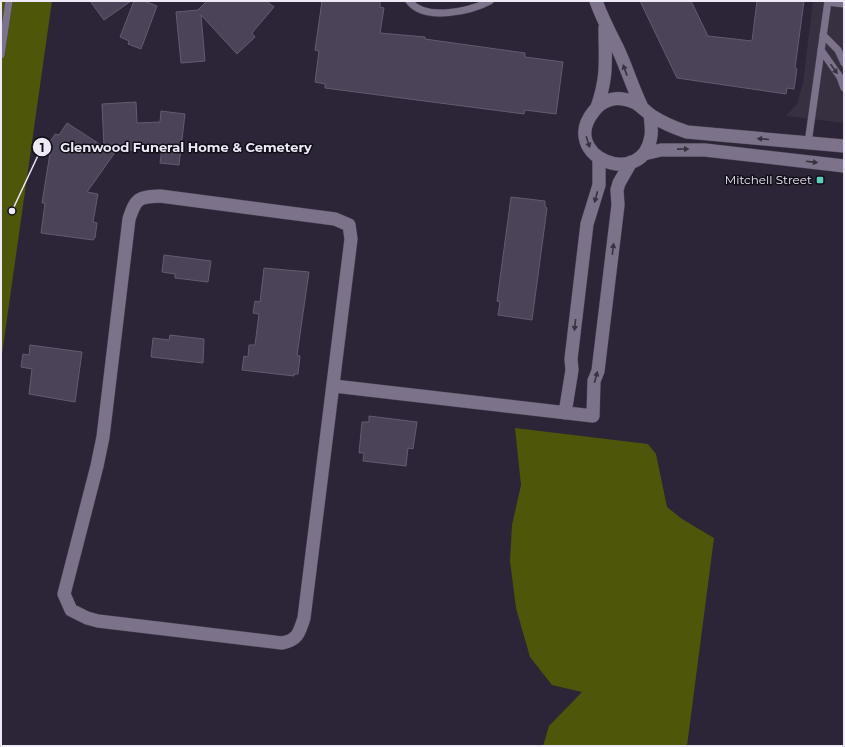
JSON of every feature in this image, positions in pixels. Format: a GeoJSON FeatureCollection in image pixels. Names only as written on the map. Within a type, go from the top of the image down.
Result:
{"type":"FeatureCollection","features":[{"type":"Feature","properties":{"kind":"street"},"geometry":{"type":"LineString","coordinates":[[596,1],[605,27],[617,48],[631,85],[641,105],[650,115],[663,123],[688,132],[844,146]]}},
{"type":"Feature","properties":{"kind":"street"},"geometry":{"type":"LineString","coordinates":[[597,107],[603,90],[606,70],[605,27]]}},
{"type":"Feature","properties":{"kind":"street"},"geometry":{"type":"LineString","coordinates":[[641,105],[622,99],[612,99],[602,103],[588,118],[585,128],[586,140],[591,150],[599,158],[609,163],[620,165],[631,162],[644,154],[661,150],[705,150],[844,166]]}},
{"type":"Feature","properties":{"kind":"street"},"geometry":{"type":"LineString","coordinates":[[644,154],[651,136],[650,115]]}},
{"type":"Feature","properties":{"kind":"street"},"geometry":{"type":"LineString","coordinates":[[565,413],[572,370],[571,359],[586,224],[599,185],[599,158]]}},
{"type":"Feature","properties":{"kind":"street"},"geometry":{"type":"LineString","coordinates":[[334,386],[593,416],[594,381],[598,371],[618,205],[617,190],[631,162]]}},
{"type":"Feature","properties":{"kind":"street"},"geometry":{"type":"LineString","coordinates":[[160,196],[335,219],[348,225],[351,239],[334,386],[304,618],[299,634],[292,642],[282,643],[98,621],[86,618],[71,610],[64,594],[103,437],[129,219],[134,203],[145,197],[160,196]]}},
{"type":"Feature","properties":{"kind":"lane"},"geometry":{"type":"LineString","coordinates":[[1,55],[9,1]]}},
{"type":"Feature","properties":{"kind":"lane"},"geometry":{"type":"LineString","coordinates":[[409,1],[419,10],[439,12],[460,12],[490,1]]}},
{"type":"Feature","properties":{"kind":"lane"},"geometry":{"type":"LineString","coordinates":[[808,143],[828,2],[844,4]]}},
{"type":"Feature","properties":{"kind":"lane"},"geometry":{"type":"LineString","coordinates":[[823,35],[838,50],[844,63]]}},
{"type":"Feature","properties":{"kind":"lane"},"geometry":{"type":"LineString","coordinates":[[821,50],[840,77],[844,88]]}},
{"type":"Feature","properties":{"kind":"shaded area"},"geometry":{"type":"Polygon","coordinates":[[[813,1],[844,1],[844,123],[786,116],[797,104],[803,83],[813,1]]]}},
{"type":"Feature","properties":{"kind":"green space"},"geometry":{"type":"Polygon","coordinates":[[[1,1],[52,1],[1,361],[1,1]]]}},
{"type":"Feature","properties":{"kind":"green space"},"geometry":{"type":"Polygon","coordinates":[[[515,428],[648,444],[656,454],[667,507],[682,519],[714,538],[687,746],[543,746],[549,726],[582,692],[552,685],[530,657],[516,608],[510,561],[512,525],[521,485],[515,428]]]}},
{"type":"Feature","properties":{"kind":"building"},"geometry":{"type":"Polygon","coordinates":[[[90,1],[131,1],[104,20],[90,1]]]}},
{"type":"Feature","properties":{"kind":"building"},"geometry":{"type":"Polygon","coordinates":[[[134,1],[144,1],[157,6],[141,49],[128,44],[129,41],[120,37],[134,1]]]}},
{"type":"Feature","properties":{"kind":"building"},"geometry":{"type":"Polygon","coordinates":[[[207,1],[266,1],[274,7],[252,33],[255,37],[237,54],[201,15],[205,61],[181,63],[176,12],[198,10],[207,1]]]}},
{"type":"Feature","properties":{"kind":"building"},"geometry":{"type":"Polygon","coordinates":[[[322,1],[380,1],[380,7],[384,8],[380,33],[425,37],[425,39],[525,53],[525,57],[563,62],[556,114],[525,110],[524,114],[325,88],[325,84],[315,82],[319,51],[315,50],[322,1]]]}},
{"type":"Feature","properties":{"kind":"building"},"geometry":{"type":"Polygon","coordinates":[[[640,1],[691,1],[708,36],[752,41],[757,1],[804,1],[795,68],[797,69],[794,89],[787,88],[786,94],[677,78],[640,1]]]}},
{"type":"Feature","properties":{"kind":"building"},"geometry":{"type":"Polygon","coordinates":[[[136,102],[137,123],[160,122],[161,111],[185,114],[179,165],[160,163],[162,148],[116,151],[87,192],[98,194],[93,222],[97,223],[95,238],[93,240],[41,233],[45,203],[42,203],[51,147],[48,145],[55,134],[59,135],[67,123],[104,147],[102,104],[136,102]]]}},
{"type":"Feature","properties":{"kind":"building"},"geometry":{"type":"Polygon","coordinates":[[[511,197],[545,201],[545,206],[547,208],[532,320],[498,315],[500,302],[497,301],[511,197]]]}},
{"type":"Feature","properties":{"kind":"building"},"geometry":{"type":"Polygon","coordinates":[[[164,255],[211,261],[208,282],[175,278],[175,274],[162,272],[164,255]]]}},
{"type":"Feature","properties":{"kind":"building"},"geometry":{"type":"Polygon","coordinates":[[[264,268],[309,272],[297,355],[300,356],[298,374],[294,374],[294,376],[242,370],[244,356],[248,357],[249,345],[255,345],[259,314],[253,313],[255,301],[260,302],[264,268]]]}},
{"type":"Feature","properties":{"kind":"building"},"geometry":{"type":"Polygon","coordinates":[[[170,335],[204,339],[203,363],[151,357],[153,338],[169,340],[170,335]]]}},
{"type":"Feature","properties":{"kind":"building"},"geometry":{"type":"Polygon","coordinates":[[[30,345],[82,352],[75,402],[29,394],[32,369],[21,367],[23,354],[29,355],[30,345]]]}},
{"type":"Feature","properties":{"kind":"building"},"geometry":{"type":"Polygon","coordinates":[[[369,416],[417,422],[413,449],[408,448],[406,466],[363,461],[364,453],[359,453],[362,422],[369,422],[369,416]]]}},
{"type":"Feature","properties":{"kind":"place","name":"Mitchell Street"},"geometry":{"type":"Point","coordinates":[820,180]}},
{"type":"Feature","properties":{"kind":"place","name":"Glenwood Funeral Home & Cemetery"},"geometry":{"type":"Point","coordinates":[12,211]}}]}
